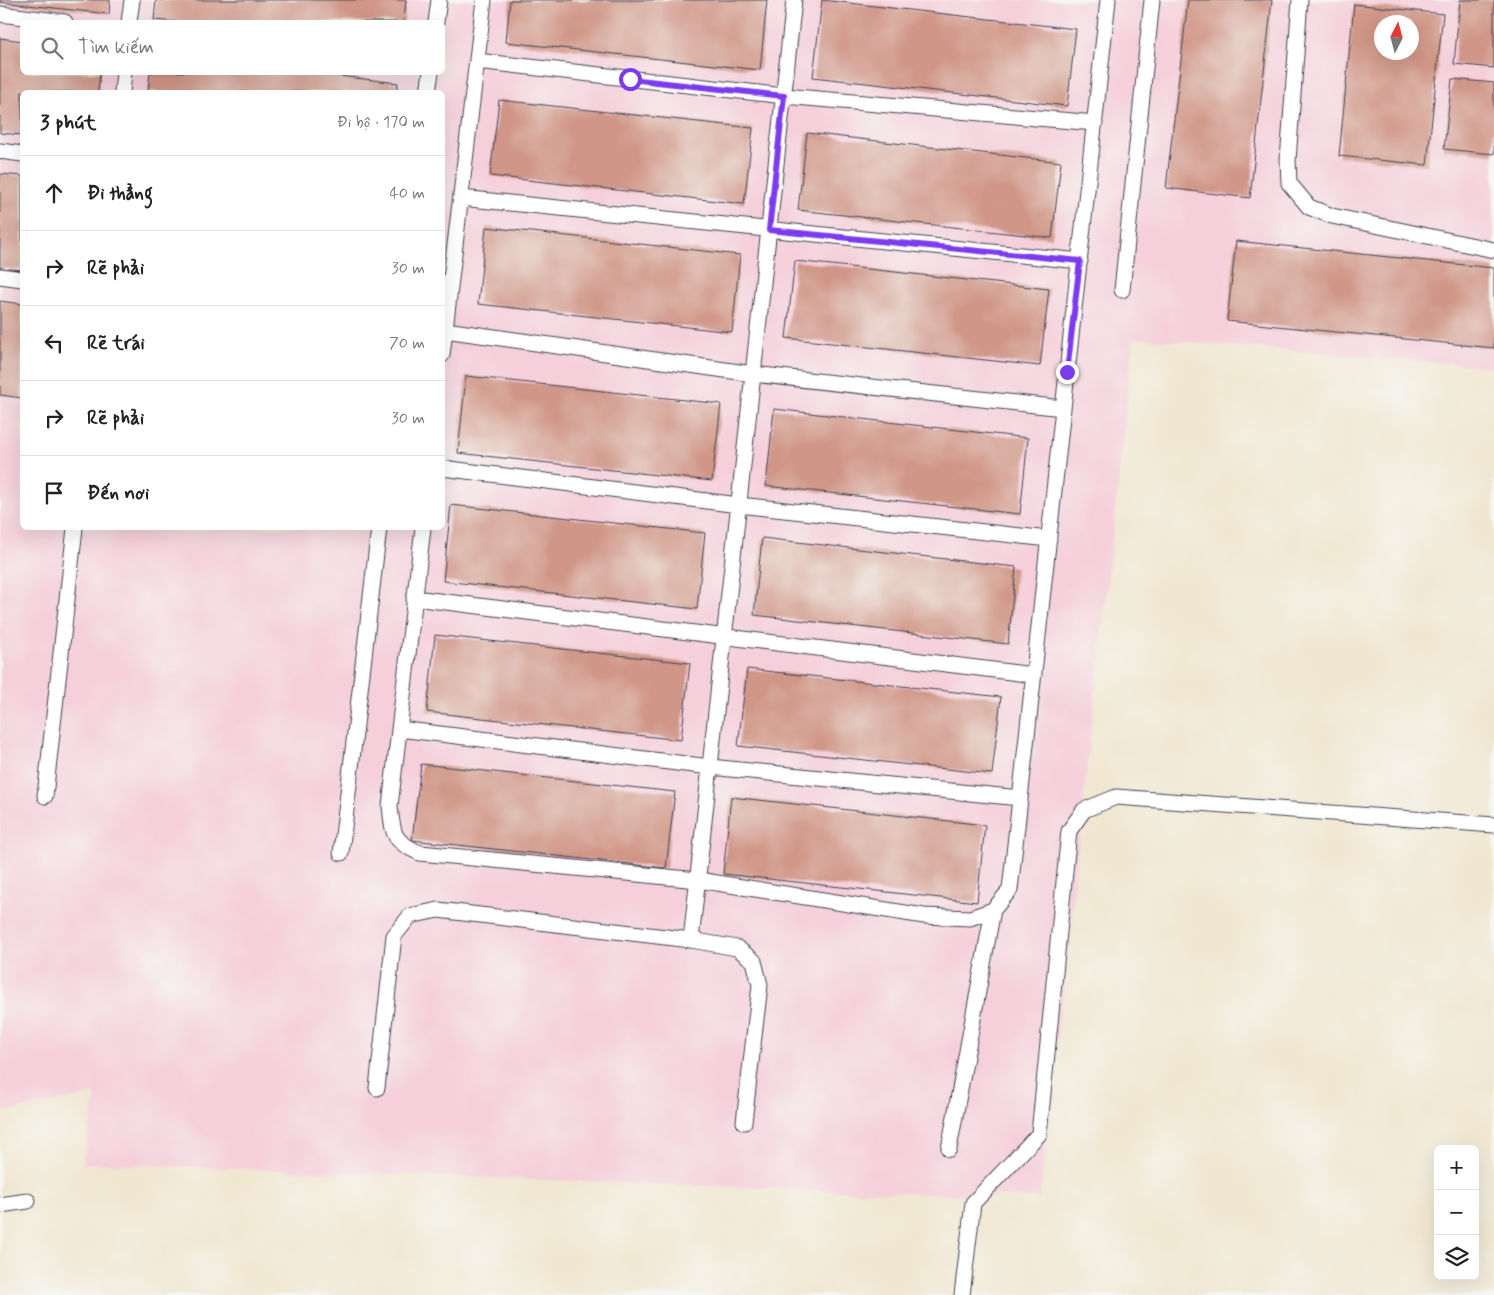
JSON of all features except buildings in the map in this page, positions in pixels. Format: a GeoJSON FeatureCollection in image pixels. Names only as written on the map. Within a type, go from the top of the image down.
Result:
{"type":"FeatureCollection","features":[{"type":"Feature","properties":{"kind":"lane"},"geometry":{"type":"LineString","coordinates":[[129,20],[132,0]]}},
{"type":"Feature","properties":{"kind":"lane"},"geometry":{"type":"LineString","coordinates":[[436,20],[439,0]]}},
{"type":"Feature","properties":{"kind":"lane"},"geometry":{"type":"LineString","coordinates":[[445,336],[484,0]]}},
{"type":"Feature","properties":{"kind":"lane"},"geometry":{"type":"LineString","coordinates":[[691,940],[794,0]]}},
{"type":"Feature","properties":{"kind":"lane"},"geometry":{"type":"LineString","coordinates":[[949,1149],[993,910],[1010,890],[1108,0]]}},
{"type":"Feature","properties":{"kind":"lane"},"geometry":{"type":"LineString","coordinates":[[1122,290],[1152,0]]}},
{"type":"Feature","properties":{"kind":"lane"},"geometry":{"type":"LineString","coordinates":[[1300,0],[1288,160],[1289,183],[1310,207],[1332,216],[1494,250]]}},
{"type":"Feature","properties":{"kind":"lane"},"geometry":{"type":"LineString","coordinates":[[0,14],[49,20]]}},
{"type":"Feature","properties":{"kind":"lane"},"geometry":{"type":"LineString","coordinates":[[476,61],[784,96],[1095,123]]}},
{"type":"Feature","properties":{"kind":"lane"},"geometry":{"type":"LineString","coordinates":[[122,90],[124,75]]}},
{"type":"Feature","properties":{"kind":"lane"},"geometry":{"type":"LineString","coordinates":[[428,90],[431,75]]}},
{"type":"Feature","properties":{"kind":"lane"},"geometry":{"type":"LineString","coordinates":[[0,151],[20,154]]}},
{"type":"Feature","properties":{"kind":"lane"},"geometry":{"type":"LineString","coordinates":[[461,198],[1080,261]]}},
{"type":"Feature","properties":{"kind":"lane"},"geometry":{"type":"LineString","coordinates":[[0,276],[20,279]]}},
{"type":"Feature","properties":{"kind":"lane"},"geometry":{"type":"LineString","coordinates":[[446,330],[753,374],[1063,408]]}},
{"type":"Feature","properties":{"kind":"lane"},"geometry":{"type":"LineString","coordinates":[[445,468],[739,505],[1049,539]]}},
{"type":"Feature","properties":{"kind":"lane"},"geometry":{"type":"LineString","coordinates":[[45,796],[75,530]]}},
{"type":"Feature","properties":{"kind":"lane"},"geometry":{"type":"LineString","coordinates":[[342,853],[379,530]]}},
{"type":"Feature","properties":{"kind":"lane"},"geometry":{"type":"LineString","coordinates":[[422,530],[390,806],[393,831],[404,846],[420,853],[698,880],[924,916],[970,918],[993,910]]}},
{"type":"Feature","properties":{"kind":"lane"},"geometry":{"type":"LineString","coordinates":[[414,598],[1034,675]]}},
{"type":"Feature","properties":{"kind":"lane"},"geometry":{"type":"LineString","coordinates":[[399,729],[710,767],[1020,798]]}},
{"type":"Feature","properties":{"kind":"lane"},"geometry":{"type":"LineString","coordinates":[[962,1295],[973,1204],[1039,1134],[1069,831],[1084,810],[1116,797],[1494,825]]}},
{"type":"Feature","properties":{"kind":"lane"},"geometry":{"type":"LineString","coordinates":[[377,1088],[394,936],[410,916],[438,910],[691,940],[737,948],[754,961],[760,985],[744,1122]]}},
{"type":"Feature","properties":{"kind":"lane"},"geometry":{"type":"LineString","coordinates":[[0,1205],[28,1201]]}},
{"type":"Feature","properties":{"kind":"shaded area"},"geometry":{"type":"Polygon","coordinates":[[[0,0],[1494,0],[1494,367],[1134,338],[1040,1198],[83,1163],[96,1094],[0,1113],[0,0]]]}},
{"type":"Feature","properties":{"kind":"route"},"geometry":{"type":"LineString","coordinates":[[630,79],[784,96],[769,230],[1080,261],[1067,372]]}}]}
